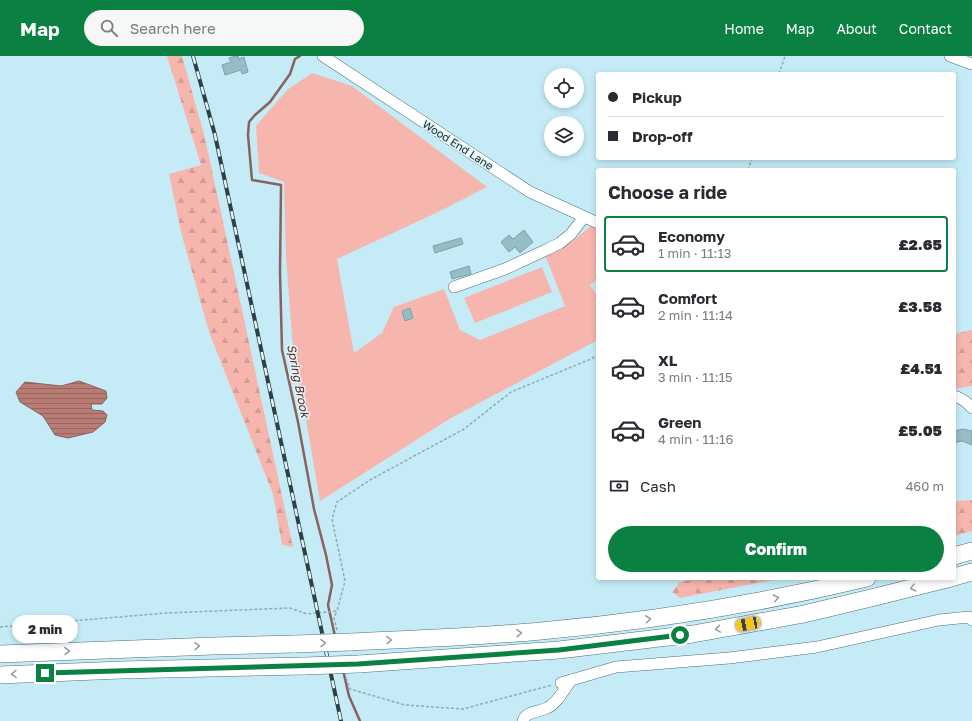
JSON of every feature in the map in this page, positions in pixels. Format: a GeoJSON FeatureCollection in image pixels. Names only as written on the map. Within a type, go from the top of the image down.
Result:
{"type":"FeatureCollection","features":[{"type":"Feature","properties":{"kind":"highway"},"geometry":{"type":"LineString","coordinates":[[956,555],[972,551]]}},
{"type":"Feature","properties":{"kind":"highway"},"geometry":{"type":"LineString","coordinates":[[956,576],[972,572]]}},
{"type":"Feature","properties":{"kind":"highway"},"geometry":{"type":"LineString","coordinates":[[0,654],[350,642],[480,636],[540,631],[624,622],[745,604],[822,589],[859,580]]}},
{"type":"Feature","properties":{"kind":"highway"},"geometry":{"type":"LineString","coordinates":[[0,675],[121,670],[358,664],[559,650],[686,635],[804,614],[943,580]]}},
{"type":"Feature","properties":{"kind":"street","name":"Wood End Lane"},"geometry":{"type":"LineString","coordinates":[[323,56],[530,192],[596,222]]}},
{"type":"Feature","properties":{"kind":"street"},"geometry":{"type":"LineString","coordinates":[[950,56],[972,64]]}},
{"type":"Feature","properties":{"kind":"street"},"geometry":{"type":"LineString","coordinates":[[454,287],[505,269],[560,243],[571,234],[584,217]]}},
{"type":"Feature","properties":{"kind":"street"},"geometry":{"type":"LineString","coordinates":[[956,396],[966,402],[972,408]]}},
{"type":"Feature","properties":{"kind":"street"},"geometry":{"type":"LineString","coordinates":[[523,721],[524,717],[528,714],[547,709],[554,704],[566,681],[616,667],[729,658],[810,648],[939,620],[969,617],[972,620]]}},
{"type":"Feature","properties":{"kind":"path"},"geometry":{"type":"LineString","coordinates":[[780,72],[785,56]]}},
{"type":"Feature","properties":{"kind":"path"},"geometry":{"type":"LineString","coordinates":[[0,627],[166,613],[290,608],[307,614],[337,611],[345,582],[332,519],[337,502],[370,480],[464,429],[511,392],[596,356]]}},
{"type":"Feature","properties":{"kind":"path"},"geometry":{"type":"LineString","coordinates":[[350,689],[405,705],[463,709],[566,681]]}},
{"type":"Feature","properties":{"kind":"green space"},"geometry":{"type":"Polygon","coordinates":[[[167,56],[182,56],[205,138],[293,547],[282,545],[273,494],[209,332],[181,232],[169,174],[201,165],[167,56]]]}},
{"type":"Feature","properties":{"kind":"green space"},"geometry":{"type":"Polygon","coordinates":[[[312,73],[352,86],[487,187],[438,212],[337,259],[354,353],[382,333],[394,307],[444,289],[460,330],[480,340],[565,306],[545,255],[574,240],[592,225],[596,227],[596,280],[590,285],[596,294],[596,341],[451,418],[320,501],[292,338],[286,257],[284,182],[259,173],[256,126],[287,90],[312,73]]]}},
{"type":"Feature","properties":{"kind":"green space"},"geometry":{"type":"Polygon","coordinates":[[[542,267],[552,292],[475,323],[464,298],[542,267]]]}},
{"type":"Feature","properties":{"kind":"green space"},"geometry":{"type":"Polygon","coordinates":[[[972,330],[972,386],[956,389],[956,334],[972,330]]]}},
{"type":"Feature","properties":{"kind":"green space"},"geometry":{"type":"Polygon","coordinates":[[[972,500],[972,531],[956,535],[956,501],[972,500]]]}},
{"type":"Feature","properties":{"kind":"green space"},"geometry":{"type":"Polygon","coordinates":[[[690,580],[774,580],[680,598],[672,592],[680,582],[690,580]]]}},
{"type":"Feature","properties":{"kind":"shaded area"},"geometry":{"type":"Polygon","coordinates":[[[79,381],[106,391],[107,398],[102,404],[91,404],[92,410],[103,411],[107,415],[105,422],[93,432],[68,438],[55,435],[43,416],[20,402],[16,392],[25,382],[61,386],[79,381]]]}},
{"type":"Feature","properties":{"kind":"building"},"geometry":{"type":"Polygon","coordinates":[[[238,56],[239,59],[244,57],[248,72],[242,74],[241,70],[225,75],[222,65],[231,62],[229,58],[238,56]]]}},
{"type":"Feature","properties":{"kind":"building"},"geometry":{"type":"Polygon","coordinates":[[[524,230],[533,242],[520,253],[515,247],[509,252],[501,242],[509,235],[513,239],[524,230]]]}},
{"type":"Feature","properties":{"kind":"building"},"geometry":{"type":"Polygon","coordinates":[[[461,238],[463,244],[435,253],[433,246],[461,238]]]}},
{"type":"Feature","properties":{"kind":"building"},"geometry":{"type":"Polygon","coordinates":[[[469,266],[471,274],[452,279],[450,272],[469,266]]]}},
{"type":"Feature","properties":{"kind":"building"},"geometry":{"type":"Polygon","coordinates":[[[410,308],[413,318],[405,321],[402,311],[410,308]]]}},
{"type":"Feature","properties":{"kind":"building"},"geometry":{"type":"Polygon","coordinates":[[[963,429],[972,431],[972,445],[962,441],[956,442],[956,431],[963,429]]]}},
{"type":"Feature","properties":{"kind":"waterway","name":"Spring Brook"},"geometry":{"type":"LineString","coordinates":[[300,56],[295,59],[290,74],[270,102],[249,122],[248,135],[252,180],[281,185],[280,272],[282,350],[298,422],[314,509],[332,585],[328,605],[335,636]]}},
{"type":"Feature","properties":{"kind":"waterway","name":"Spring Brook"},"geometry":{"type":"LineString","coordinates":[[343,670],[349,696],[360,721]]}},
{"type":"Feature","properties":{"kind":"railway"},"geometry":{"type":"LineString","coordinates":[[193,56],[215,135],[341,721]]}},
{"type":"Feature","properties":{"kind":"route"},"geometry":{"type":"LineString","coordinates":[[45,673],[358,664],[559,650],[626,643],[680,635]]}}]}
